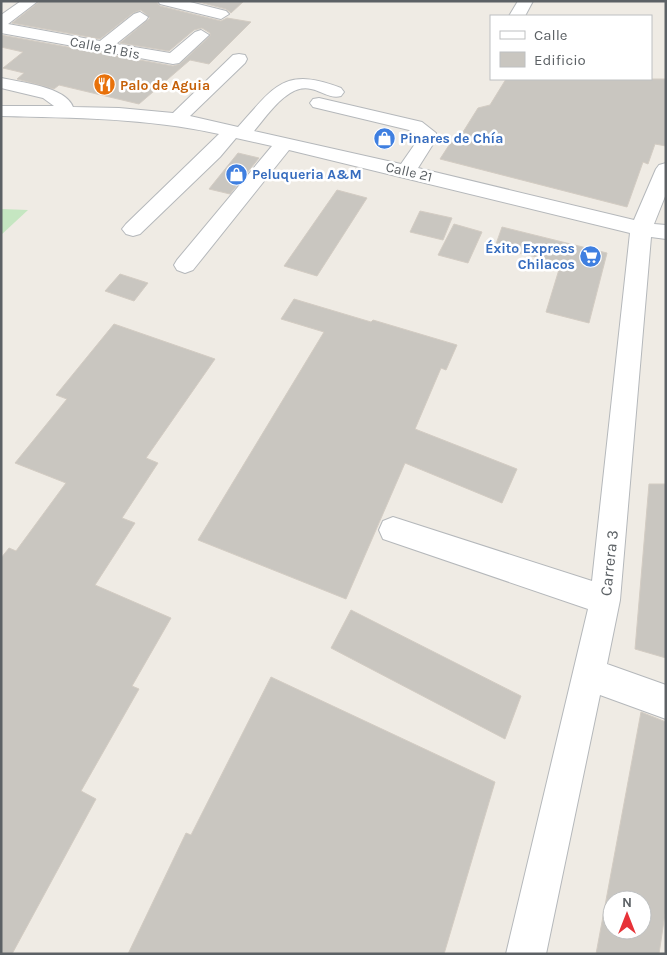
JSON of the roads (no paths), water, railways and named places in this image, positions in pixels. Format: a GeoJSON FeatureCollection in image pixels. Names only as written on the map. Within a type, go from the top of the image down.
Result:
{"type":"FeatureCollection","features":[{"type":"Feature","properties":{"kind":"street"},"geometry":{"type":"LineString","coordinates":[[165,1],[221,14]]}},
{"type":"Feature","properties":{"kind":"street"},"geometry":{"type":"LineString","coordinates":[[518,15],[526,1]]}},
{"type":"Feature","properties":{"kind":"street"},"geometry":{"type":"LineString","coordinates":[[1,6],[25,5]]}},
{"type":"Feature","properties":{"kind":"street"},"geometry":{"type":"LineString","coordinates":[[1,22],[25,5]]}},
{"type":"Feature","properties":{"kind":"street"},"geometry":{"type":"LineString","coordinates":[[102,47],[140,17]]}},
{"type":"Feature","properties":{"kind":"street","name":"Calle 21 Bis"},"geometry":{"type":"LineString","coordinates":[[1,28],[173,59],[201,35]]}},
{"type":"Feature","properties":{"kind":"street"},"geometry":{"type":"LineString","coordinates":[[178,119],[239,59]]}},
{"type":"Feature","properties":{"kind":"street"},"geometry":{"type":"LineString","coordinates":[[133,229],[269,102],[292,85],[308,82],[335,92]]}},
{"type":"Feature","properties":{"kind":"street"},"geometry":{"type":"LineString","coordinates":[[1,83],[49,94],[65,106],[61,112]]}},
{"type":"Feature","properties":{"kind":"street"},"geometry":{"type":"LineString","coordinates":[[319,103],[416,126],[427,133],[426,141],[406,171]]}},
{"type":"Feature","properties":{"kind":"street","name":"Calle 21"},"geometry":{"type":"LineString","coordinates":[[1,111],[149,115],[178,119],[406,171],[654,231]]}},
{"type":"Feature","properties":{"kind":"street"},"geometry":{"type":"LineString","coordinates":[[185,265],[285,143]]}},
{"type":"Feature","properties":{"kind":"street","name":"Carrera 3"},"geometry":{"type":"LineString","coordinates":[[526,954],[605,600],[654,231],[666,170]]}},
{"type":"Feature","properties":{"kind":"street"},"geometry":{"type":"LineString","coordinates":[[393,530],[605,600]]}},
{"type":"Feature","properties":{"kind":"street"},"geometry":{"type":"LineString","coordinates":[[588,674],[666,702]]}},
{"type":"Feature","properties":{"kind":"place","name":"Palo de Aguia"},"geometry":{"type":"Point","coordinates":[104,85]}},
{"type":"Feature","properties":{"kind":"place","name":"Pinares de Chía"},"geometry":{"type":"Point","coordinates":[384,138]}},
{"type":"Feature","properties":{"kind":"place","name":"Peluqueria A&M"},"geometry":{"type":"Point","coordinates":[236,174]}},
{"type":"Feature","properties":{"kind":"place","name":"Éxito Express Chilacos"},"geometry":{"type":"Point","coordinates":[591,256]}}]}
